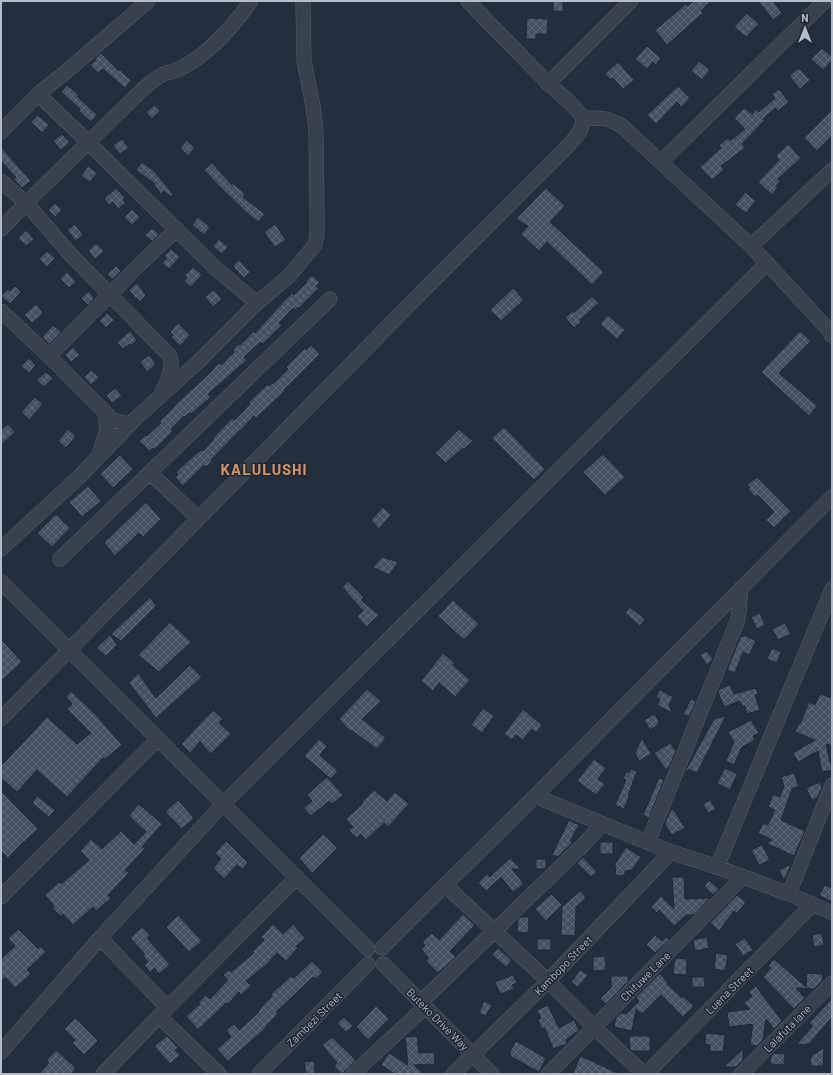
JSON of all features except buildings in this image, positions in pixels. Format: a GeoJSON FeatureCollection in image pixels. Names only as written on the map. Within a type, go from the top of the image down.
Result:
{"type":"FeatureCollection","features":[{"type":"Feature","properties":{"kind":"street"},"geometry":{"type":"LineString","coordinates":[[1,132],[38,94],[148,1]]}},
{"type":"Feature","properties":{"kind":"street"},"geometry":{"type":"LineString","coordinates":[[1,229],[88,142],[153,80],[180,69],[213,46],[251,1]]}},
{"type":"Feature","properties":{"kind":"street"},"geometry":{"type":"LineString","coordinates":[[1,549],[79,477],[129,424],[198,362],[257,303],[289,276],[315,245],[317,238],[316,131],[313,106],[304,61],[303,1]]}},
{"type":"Feature","properties":{"kind":"street"},"geometry":{"type":"LineString","coordinates":[[1,719],[198,518],[569,145],[579,133],[582,126],[582,118],[577,111],[548,84],[468,1]]}},
{"type":"Feature","properties":{"kind":"street"},"geometry":{"type":"LineString","coordinates":[[548,84],[631,1]]}},
{"type":"Feature","properties":{"kind":"street"},"geometry":{"type":"LineString","coordinates":[[661,162],[825,1]]}},
{"type":"Feature","properties":{"kind":"street"},"geometry":{"type":"LineString","coordinates":[[38,94],[214,267],[257,303]]}},
{"type":"Feature","properties":{"kind":"street"},"geometry":{"type":"LineString","coordinates":[[582,118],[602,118],[612,120],[622,126],[751,246],[827,328],[832,336]]}},
{"type":"Feature","properties":{"kind":"street"},"geometry":{"type":"LineString","coordinates":[[751,246],[832,170]]}},
{"type":"Feature","properties":{"kind":"street"},"geometry":{"type":"LineString","coordinates":[[1,180],[26,203],[70,254],[171,359],[172,363],[166,385],[161,395]]}},
{"type":"Feature","properties":{"kind":"street"},"geometry":{"type":"LineString","coordinates":[[49,356],[141,263],[177,229]]}},
{"type":"Feature","properties":{"kind":"street"},"geometry":{"type":"LineString","coordinates":[[1,1052],[100,938],[223,804],[767,264]]}},
{"type":"Feature","properties":{"kind":"street"},"geometry":{"type":"LineString","coordinates":[[60,559],[330,299]]}},
{"type":"Feature","properties":{"kind":"street"},"geometry":{"type":"LineString","coordinates":[[1,311],[49,356],[113,420],[129,424]]}},
{"type":"Feature","properties":{"kind":"street"},"geometry":{"type":"LineString","coordinates":[[99,455],[107,430],[104,412]]}},
{"type":"Feature","properties":{"kind":"street"},"geometry":{"type":"LineString","coordinates":[[150,473],[198,518]]}},
{"type":"Feature","properties":{"kind":"street"},"geometry":{"type":"LineString","coordinates":[[1,582],[297,877],[375,948],[386,952],[386,958],[383,964],[379,967],[373,967],[368,964],[365,959],[365,954],[375,948],[445,885],[832,497]]}},
{"type":"Feature","properties":{"kind":"street"},"geometry":{"type":"LineString","coordinates":[[648,842],[737,622],[741,588]]}},
{"type":"Feature","properties":{"kind":"street"},"geometry":{"type":"LineString","coordinates":[[717,867],[832,589]]}},
{"type":"Feature","properties":{"kind":"street"},"geometry":{"type":"LineString","coordinates":[[1,897],[158,739]]}},
{"type":"Feature","properties":{"kind":"street"},"geometry":{"type":"LineString","coordinates":[[789,894],[832,786]]}},
{"type":"Feature","properties":{"kind":"street"},"geometry":{"type":"LineString","coordinates":[[535,796],[671,852],[717,867],[742,878],[789,894],[832,913]]}},
{"type":"Feature","properties":{"kind":"street"},"geometry":{"type":"LineString","coordinates":[[353,1074],[423,1005],[494,930],[586,842],[602,824]]}},
{"type":"Feature","properties":{"kind":"street","name":"Kambopo Street"},"geometry":{"type":"LineString","coordinates":[[453,1074],[548,981],[671,852]]}},
{"type":"Feature","properties":{"kind":"street"},"geometry":{"type":"LineString","coordinates":[[103,1074],[297,877]]}},
{"type":"Feature","properties":{"kind":"street","name":"Chifuwe Lane"},"geometry":{"type":"LineString","coordinates":[[548,1074],[742,878]]}},
{"type":"Feature","properties":{"kind":"street"},"geometry":{"type":"LineString","coordinates":[[445,885],[645,1074]]}},
{"type":"Feature","properties":{"kind":"street","name":"Luena Street"},"geometry":{"type":"LineString","coordinates":[[645,1074],[812,905]]}},
{"type":"Feature","properties":{"kind":"street"},"geometry":{"type":"LineString","coordinates":[[100,938],[163,1012],[219,1074]]}},
{"type":"Feature","properties":{"kind":"street","name":"Zambezi Street"},"geometry":{"type":"LineString","coordinates":[[259,1074],[368,964]]}},
{"type":"Feature","properties":{"kind":"street","name":"Buteko Drive Way"},"geometry":{"type":"LineString","coordinates":[[383,964],[492,1074]]}},
{"type":"Feature","properties":{"kind":"street","name":"Lalafuta lane"},"geometry":{"type":"LineString","coordinates":[[741,1074],[832,983]]}},
{"type":"Feature","properties":{"kind":"district","name":"KALULUSHI"},"geometry":{"type":"Point","coordinates":[264,469]}}]}
